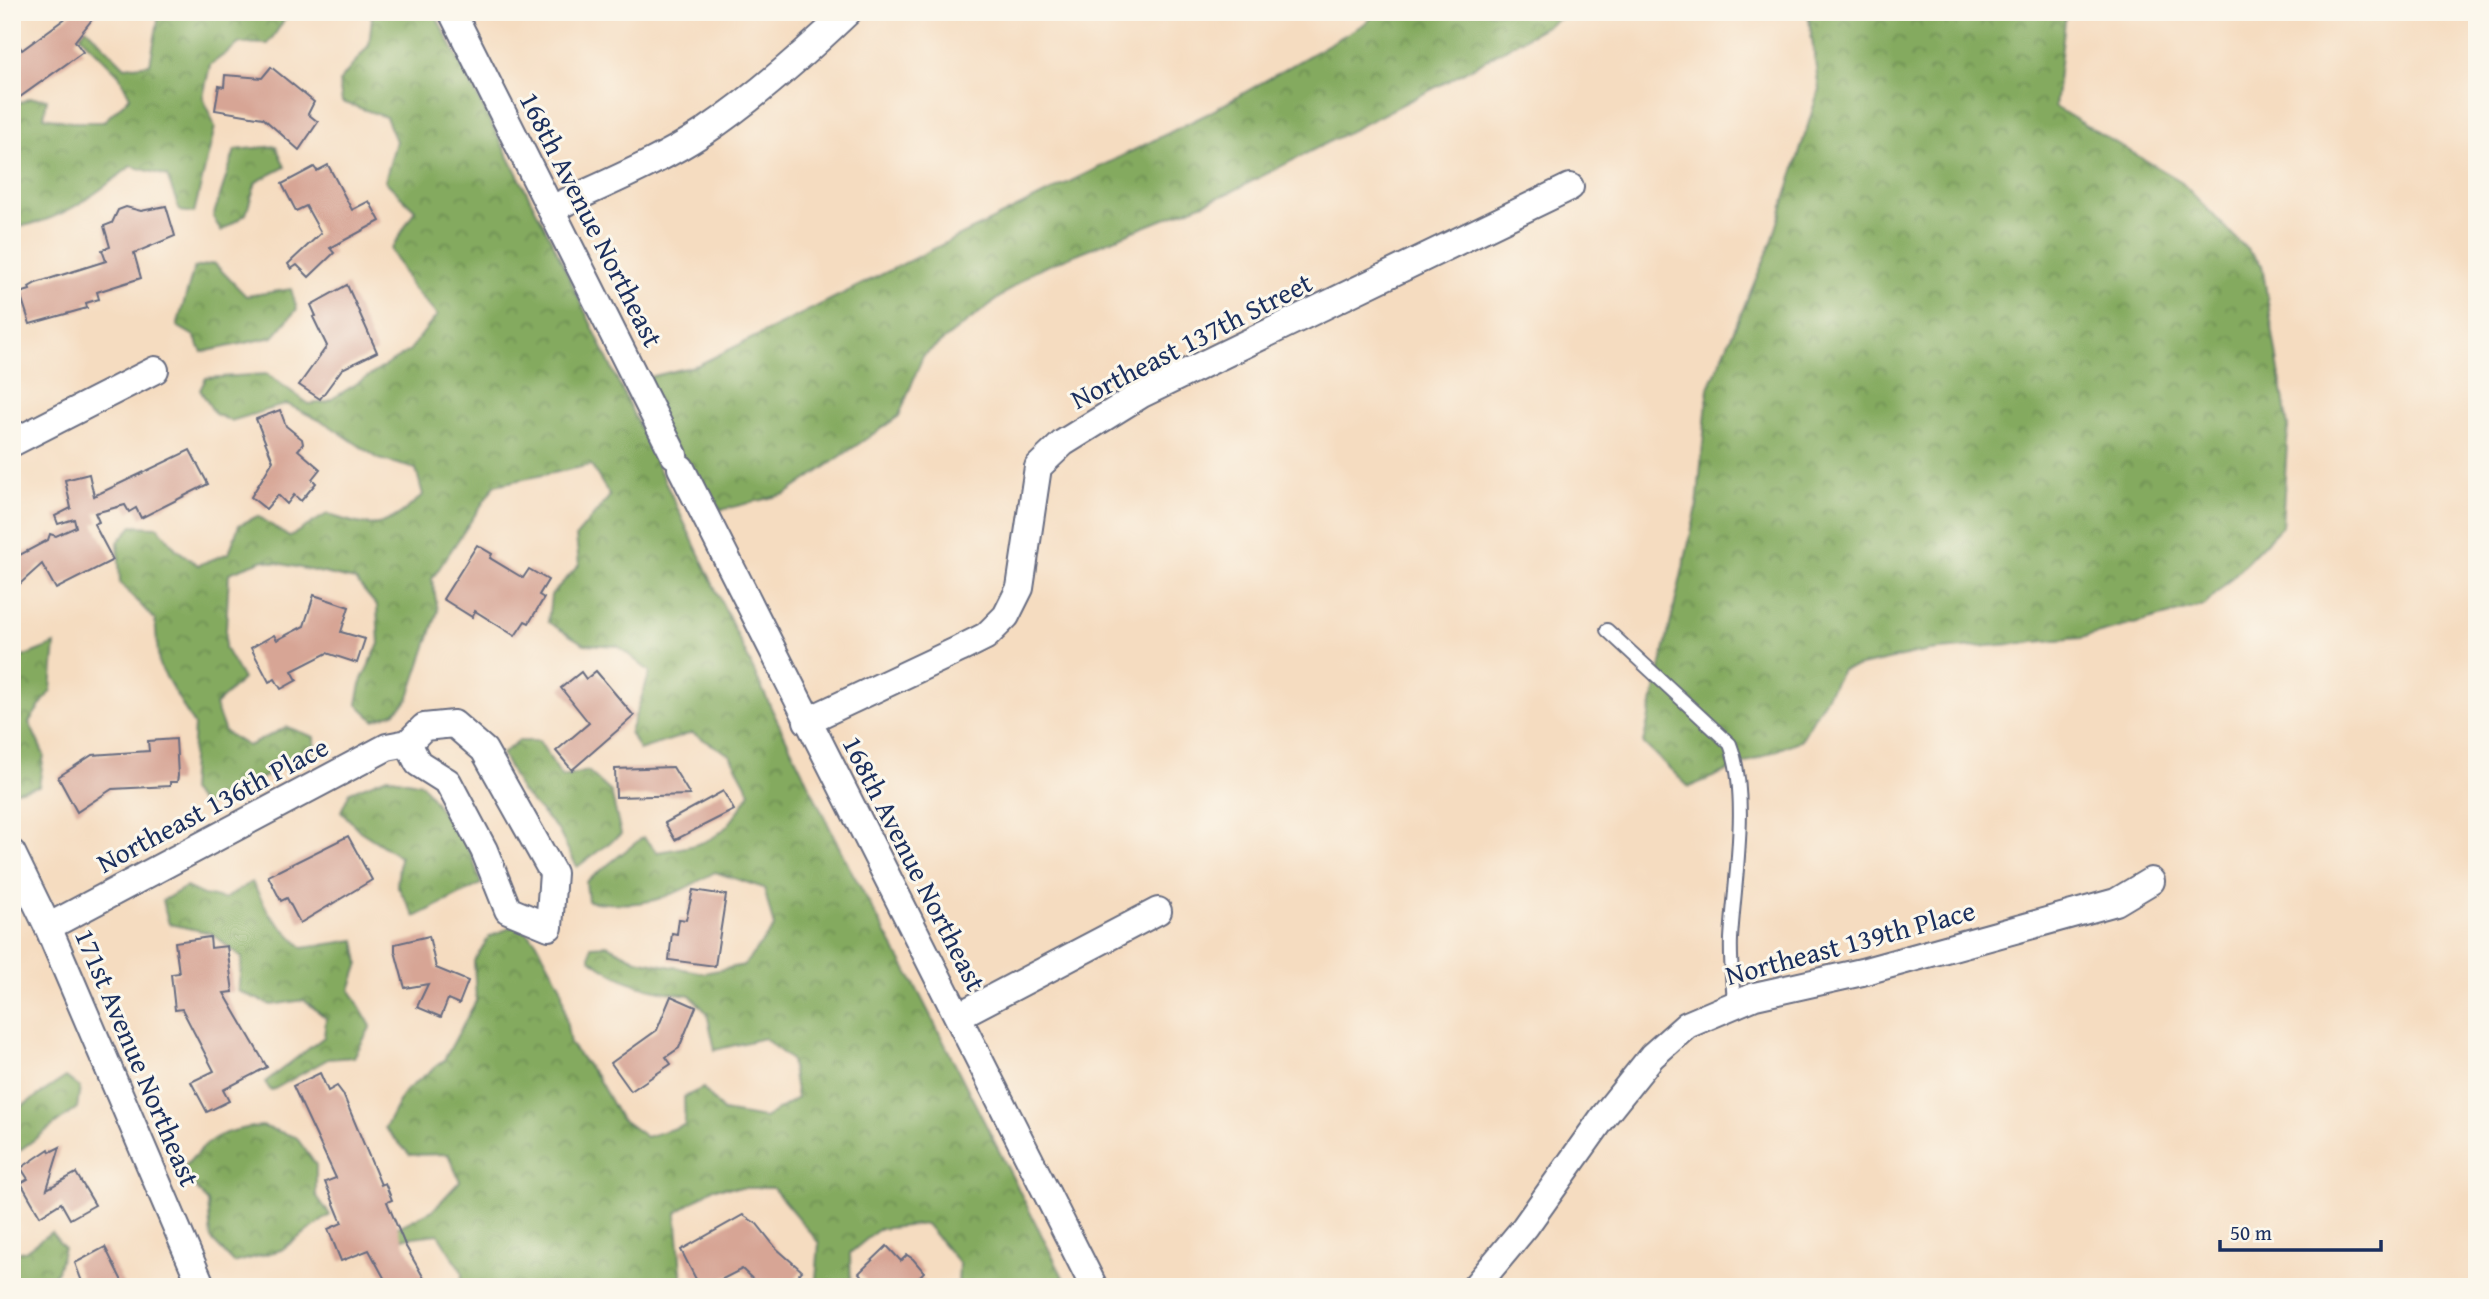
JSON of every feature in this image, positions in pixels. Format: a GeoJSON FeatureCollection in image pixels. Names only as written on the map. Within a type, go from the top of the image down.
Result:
{"type":"FeatureCollection","features":[{"type":"Feature","properties":{"kind":"street","name":"168th Avenue Northeast"},"geometry":{"type":"LineString","coordinates":[[452,12],[1094,1287]]}},
{"type":"Feature","properties":{"kind":"street"},"geometry":{"type":"LineString","coordinates":[[551,209],[651,162],[704,132],[794,64],[848,12]]}},
{"type":"Feature","properties":{"kind":"street","name":"Northeast 137th Street"},"geometry":{"type":"LineString","coordinates":[[807,721],[986,636],[1006,616],[1020,589],[1038,467],[1063,443],[1142,394],[1570,187]]}},
{"type":"Feature","properties":{"kind":"street"},"geometry":{"type":"LineString","coordinates":[[12,443],[156,370]]}},
{"type":"Feature","properties":{"kind":"street","name":"Northeast 136th Place"},"geometry":{"type":"LineString","coordinates":[[48,927],[387,747],[408,743],[424,727],[454,724],[484,750],[553,873],[549,927],[508,910],[484,850],[447,782],[418,763],[408,743]]}},
{"type":"Feature","properties":{"kind":"street","name":"171st Avenue Northeast"},"geometry":{"type":"LineString","coordinates":[[12,853],[48,927],[202,1287]]}},
{"type":"Feature","properties":{"kind":"street","name":"Northeast 139th Place"},"geometry":{"type":"LineString","coordinates":[[1475,1287],[1525,1227],[1606,1112],[1652,1056],[1687,1025],[1755,996],[1861,972],[2116,902],[2151,881]]}},
{"type":"Feature","properties":{"kind":"street"},"geometry":{"type":"LineString","coordinates":[[958,1016],[1158,911]]}},
{"type":"Feature","properties":{"kind":"lane"},"geometry":{"type":"LineString","coordinates":[[1607,630],[1730,744],[1737,762],[1740,792],[1731,944],[1734,1005]]}},
{"type":"Feature","properties":{"kind":"green space"},"geometry":{"type":"Polygon","coordinates":[[[156,12],[290,12],[268,44],[240,43],[210,65],[203,97],[215,127],[194,213],[180,211],[167,176],[131,166],[90,197],[61,214],[29,225],[12,227],[12,106],[30,98],[47,99],[44,117],[71,122],[103,122],[130,97],[119,75],[80,36],[86,28],[125,67],[150,64],[158,21],[156,12]]]}},
{"type":"Feature","properties":{"kind":"green space"},"geometry":{"type":"Polygon","coordinates":[[[366,12],[434,12],[554,245],[847,863],[919,993],[1068,1287],[958,1287],[959,1263],[926,1224],[879,1229],[850,1253],[851,1287],[808,1287],[816,1279],[819,1243],[773,1188],[714,1188],[676,1213],[682,1282],[687,1287],[461,1287],[462,1272],[438,1234],[397,1239],[396,1228],[433,1210],[460,1181],[448,1154],[410,1155],[385,1128],[404,1092],[444,1060],[476,1001],[474,961],[489,937],[518,924],[536,941],[561,987],[570,1044],[597,1077],[620,1118],[646,1137],[685,1125],[684,1097],[703,1088],[723,1111],[764,1118],[797,1098],[791,1060],[764,1038],[715,1050],[707,1013],[690,995],[637,985],[614,975],[590,959],[591,946],[607,945],[637,960],[704,973],[744,965],[774,927],[764,888],[715,872],[668,896],[654,900],[625,904],[588,901],[586,882],[643,837],[657,852],[703,842],[723,830],[750,792],[730,755],[692,733],[639,750],[630,732],[650,672],[618,646],[584,644],[548,622],[551,595],[579,565],[576,536],[610,496],[591,465],[495,485],[432,579],[438,611],[408,700],[394,713],[374,720],[357,704],[362,679],[379,644],[377,606],[355,580],[264,560],[229,573],[225,648],[243,679],[215,705],[225,732],[248,746],[287,727],[314,737],[315,751],[205,807],[190,791],[194,725],[159,665],[155,620],[120,583],[118,542],[132,526],[158,527],[176,549],[198,565],[229,553],[239,525],[258,516],[289,537],[327,514],[357,523],[379,524],[399,515],[423,495],[416,469],[379,459],[327,424],[287,404],[231,421],[215,414],[200,390],[206,378],[267,374],[309,404],[327,402],[409,351],[437,315],[411,286],[391,250],[415,210],[385,181],[396,141],[386,117],[342,102],[339,82],[369,45],[372,17],[366,12]]]}},
{"type":"Feature","properties":{"kind":"green space"},"geometry":{"type":"Polygon","coordinates":[[[1378,12],[1571,12],[1448,81],[1229,193],[1034,271],[923,356],[899,416],[786,494],[721,510],[674,455],[638,380],[698,365],[1207,114],[1364,24],[1378,12]]]}},
{"type":"Feature","properties":{"kind":"green space"},"geometry":{"type":"Polygon","coordinates":[[[1808,12],[2066,12],[2055,107],[2179,180],[2262,265],[2288,427],[2282,526],[2205,605],[2081,638],[1929,651],[1842,670],[1801,740],[1689,787],[1643,743],[1697,507],[1708,390],[1772,242],[1819,89],[1808,12]]]}},
{"type":"Feature","properties":{"kind":"green space"},"geometry":{"type":"Polygon","coordinates":[[[276,146],[285,167],[256,182],[246,214],[221,231],[213,217],[235,150],[276,146]]]}},
{"type":"Feature","properties":{"kind":"green space"},"geometry":{"type":"Polygon","coordinates":[[[214,263],[246,296],[291,289],[297,309],[273,337],[202,352],[194,336],[177,326],[194,268],[214,263]]]}},
{"type":"Feature","properties":{"kind":"green space"},"geometry":{"type":"Polygon","coordinates":[[[55,644],[51,690],[29,722],[44,755],[39,786],[12,792],[12,661],[55,644]]]}},
{"type":"Feature","properties":{"kind":"green space"},"geometry":{"type":"Polygon","coordinates":[[[518,741],[539,741],[562,777],[588,771],[611,792],[621,834],[577,867],[558,830],[521,791],[502,754],[518,741]]]}},
{"type":"Feature","properties":{"kind":"green space"},"geometry":{"type":"Polygon","coordinates":[[[387,777],[422,784],[471,853],[481,884],[415,917],[397,885],[400,857],[360,831],[341,811],[350,792],[387,777]]]}},
{"type":"Feature","properties":{"kind":"green space"},"geometry":{"type":"Polygon","coordinates":[[[252,882],[270,915],[303,948],[355,940],[359,963],[350,990],[371,1026],[354,1057],[328,1059],[271,1091],[265,1082],[324,1037],[326,1018],[304,1000],[271,1005],[238,991],[242,958],[211,933],[169,924],[162,901],[186,887],[203,895],[224,899],[252,882]]]}},
{"type":"Feature","properties":{"kind":"green space"},"geometry":{"type":"Polygon","coordinates":[[[66,1077],[80,1088],[77,1108],[12,1156],[12,1109],[19,1108],[66,1077]]]}},
{"type":"Feature","properties":{"kind":"green space"},"geometry":{"type":"Polygon","coordinates":[[[262,1126],[296,1137],[316,1165],[316,1195],[330,1215],[281,1250],[234,1263],[211,1239],[208,1202],[181,1171],[215,1138],[234,1130],[262,1126]]]}},
{"type":"Feature","properties":{"kind":"green space"},"geometry":{"type":"Polygon","coordinates":[[[51,1232],[64,1248],[57,1271],[45,1287],[12,1287],[12,1253],[25,1251],[51,1232]]]}},
{"type":"Feature","properties":{"kind":"building"},"geometry":{"type":"Polygon","coordinates":[[[74,12],[98,12],[75,41],[83,52],[20,97],[12,85],[12,35],[22,50],[74,12]]]}},
{"type":"Feature","properties":{"kind":"building"},"geometry":{"type":"Polygon","coordinates":[[[271,67],[314,102],[308,114],[318,122],[299,150],[263,118],[215,110],[219,86],[224,87],[225,75],[262,78],[271,67]]]}},
{"type":"Feature","properties":{"kind":"building"},"geometry":{"type":"Polygon","coordinates":[[[328,165],[352,210],[369,201],[380,221],[330,248],[334,253],[309,277],[297,265],[291,269],[288,264],[321,233],[306,206],[296,211],[282,184],[314,167],[317,171],[328,165]]]}},
{"type":"Feature","properties":{"kind":"building"},"geometry":{"type":"Polygon","coordinates":[[[166,206],[175,236],[134,253],[141,278],[97,292],[99,299],[86,303],[87,308],[30,324],[20,293],[30,290],[29,287],[36,283],[106,261],[102,250],[110,247],[104,226],[112,223],[118,210],[126,207],[141,211],[166,206]]]}},
{"type":"Feature","properties":{"kind":"building"},"geometry":{"type":"Polygon","coordinates":[[[347,285],[377,352],[342,369],[320,399],[299,385],[327,346],[313,317],[316,316],[311,305],[347,285]]]}},
{"type":"Feature","properties":{"kind":"building"},"geometry":{"type":"Polygon","coordinates":[[[280,410],[286,426],[302,439],[303,444],[298,450],[320,469],[312,479],[316,483],[301,501],[294,495],[287,504],[278,495],[266,509],[251,497],[273,461],[256,419],[280,410]]]}},
{"type":"Feature","properties":{"kind":"building"},"geometry":{"type":"Polygon","coordinates":[[[190,450],[208,484],[141,518],[136,508],[129,512],[125,505],[95,513],[99,522],[94,524],[113,560],[56,589],[42,564],[12,591],[12,559],[48,540],[50,534],[56,536],[76,527],[74,519],[58,524],[55,516],[71,508],[65,480],[89,474],[94,496],[190,450]]]}},
{"type":"Feature","properties":{"kind":"building"},"geometry":{"type":"Polygon","coordinates":[[[477,545],[492,554],[490,558],[523,578],[529,569],[548,580],[539,595],[544,598],[529,623],[525,621],[515,636],[475,611],[472,617],[443,599],[477,545]]]}},
{"type":"Feature","properties":{"kind":"building"},"geometry":{"type":"Polygon","coordinates":[[[314,595],[349,607],[341,632],[365,639],[357,663],[327,653],[292,671],[297,680],[281,689],[275,679],[269,682],[251,648],[274,635],[277,640],[304,626],[314,595]]]}},
{"type":"Feature","properties":{"kind":"building"},"geometry":{"type":"Polygon","coordinates":[[[596,671],[634,716],[572,770],[556,751],[589,723],[561,688],[581,672],[586,679],[596,671]]]}},
{"type":"Feature","properties":{"kind":"building"},"geometry":{"type":"Polygon","coordinates":[[[176,739],[178,776],[177,782],[170,782],[170,786],[112,789],[77,812],[58,777],[92,755],[149,751],[148,741],[176,739]]]}},
{"type":"Feature","properties":{"kind":"building"},"geometry":{"type":"Polygon","coordinates":[[[673,767],[690,795],[616,797],[615,769],[673,767]]]}},
{"type":"Feature","properties":{"kind":"building"},"geometry":{"type":"Polygon","coordinates":[[[723,791],[734,810],[675,840],[665,823],[723,791]]]}},
{"type":"Feature","properties":{"kind":"building"},"geometry":{"type":"Polygon","coordinates":[[[348,836],[372,880],[300,923],[287,898],[281,901],[268,876],[348,836]]]}},
{"type":"Feature","properties":{"kind":"building"},"geometry":{"type":"Polygon","coordinates":[[[693,890],[726,895],[715,966],[669,960],[672,933],[677,934],[679,919],[686,920],[693,890]]]}},
{"type":"Feature","properties":{"kind":"building"},"geometry":{"type":"Polygon","coordinates":[[[429,936],[436,968],[468,981],[459,1004],[448,999],[441,1017],[417,1007],[428,984],[405,988],[395,951],[395,944],[429,936]]]}},
{"type":"Feature","properties":{"kind":"building"},"geometry":{"type":"Polygon","coordinates":[[[210,937],[211,948],[227,946],[233,992],[224,993],[267,1067],[223,1090],[229,1101],[207,1112],[191,1082],[214,1071],[182,1009],[175,1010],[171,974],[179,973],[175,942],[210,937]]]}},
{"type":"Feature","properties":{"kind":"building"},"geometry":{"type":"Polygon","coordinates":[[[671,996],[696,1007],[679,1048],[666,1057],[671,1064],[631,1091],[611,1063],[657,1030],[671,996]]]}},
{"type":"Feature","properties":{"kind":"building"},"geometry":{"type":"Polygon","coordinates":[[[320,1073],[328,1091],[337,1086],[343,1094],[381,1185],[385,1183],[392,1200],[387,1202],[405,1245],[429,1287],[389,1287],[369,1250],[341,1261],[328,1229],[342,1223],[325,1182],[336,1178],[293,1086],[320,1073]]]}},
{"type":"Feature","properties":{"kind":"building"},"geometry":{"type":"Polygon","coordinates":[[[60,1147],[47,1189],[76,1173],[95,1205],[70,1219],[61,1203],[40,1216],[21,1183],[28,1179],[21,1168],[49,1149],[50,1152],[60,1147]]]}},
{"type":"Feature","properties":{"kind":"building"},"geometry":{"type":"Polygon","coordinates":[[[743,1215],[757,1224],[776,1248],[802,1271],[787,1287],[761,1287],[742,1269],[707,1287],[700,1287],[681,1250],[743,1215]]]}},
{"type":"Feature","properties":{"kind":"building"},"geometry":{"type":"Polygon","coordinates":[[[887,1246],[901,1261],[907,1255],[913,1259],[924,1272],[920,1276],[931,1287],[871,1287],[859,1273],[887,1246]]]}},
{"type":"Feature","properties":{"kind":"building"},"geometry":{"type":"Polygon","coordinates":[[[105,1247],[125,1287],[84,1287],[75,1263],[105,1247]]]}}]}
